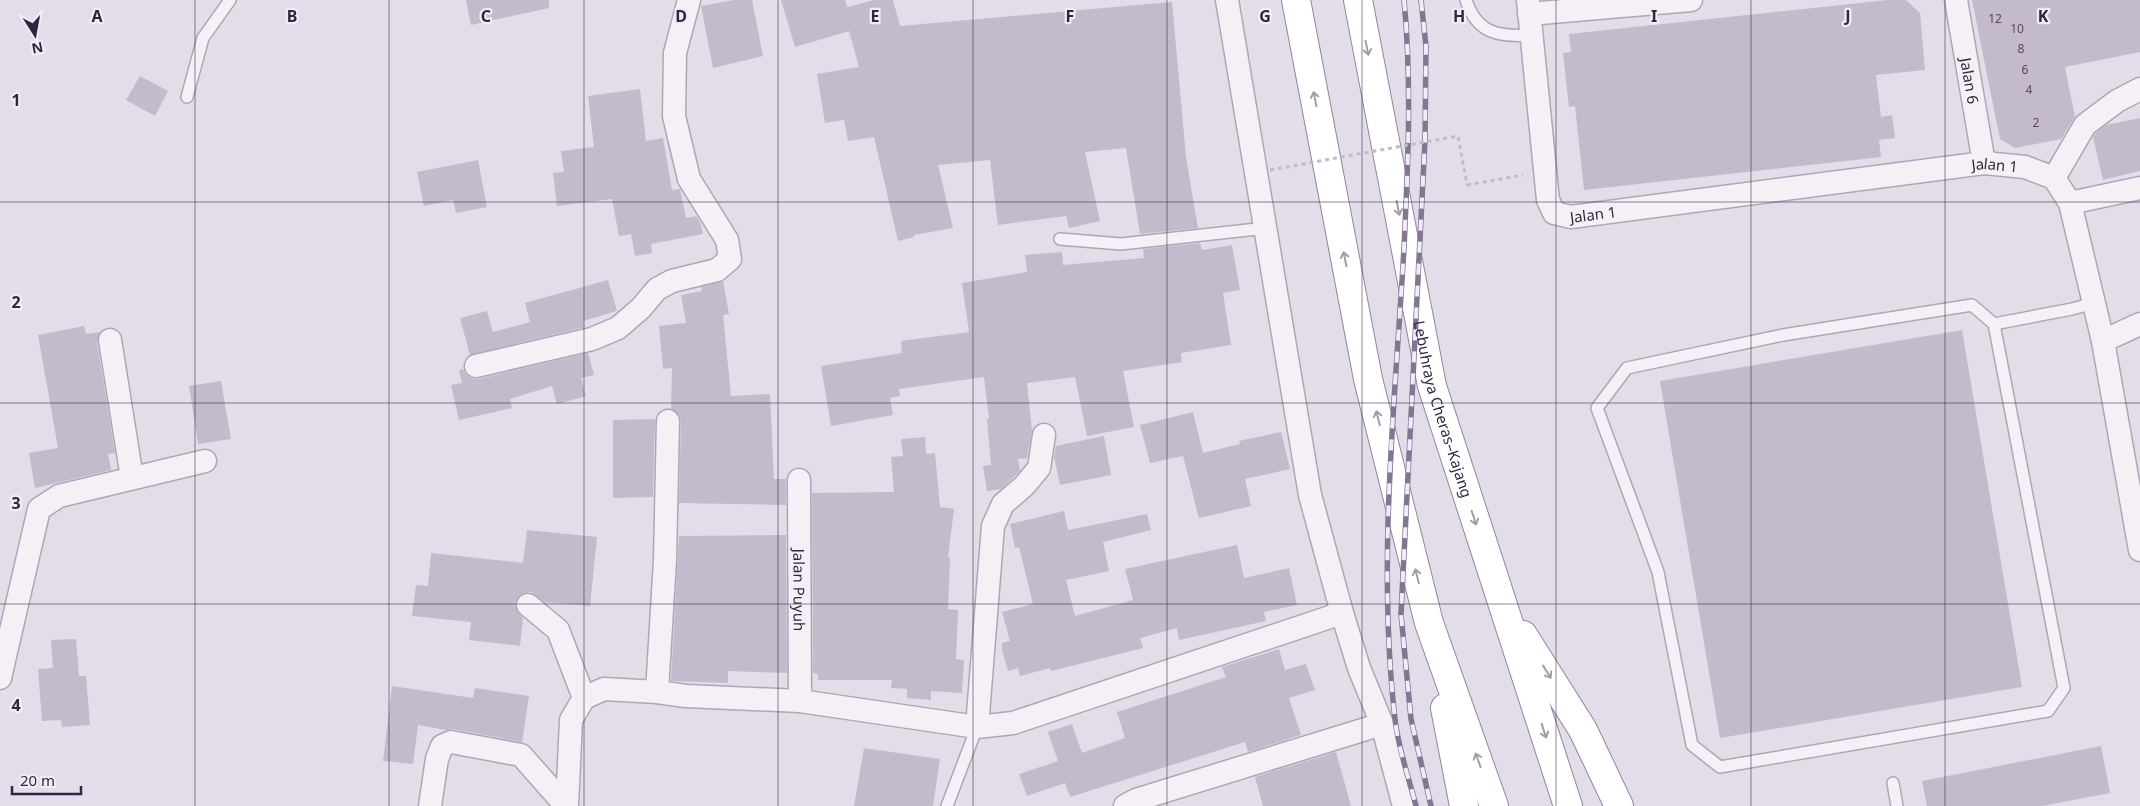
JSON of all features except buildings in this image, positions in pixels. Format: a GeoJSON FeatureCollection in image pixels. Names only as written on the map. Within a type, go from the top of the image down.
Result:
{"type":"FeatureCollection","features":[{"type":"Feature","properties":{"kind":"highway"},"geometry":{"type":"LineString","coordinates":[[1296,0],[1368,379],[1429,623],[1464,806]]}},
{"type":"Feature","properties":{"kind":"highway","name":"Lebuhraya Cheras–Kajang"},"geometry":{"type":"LineString","coordinates":[[1358,0],[1432,386],[1568,806]]}},
{"type":"Feature","properties":{"kind":"highway"},"geometry":{"type":"LineString","coordinates":[[1502,602],[1583,730],[1619,806]]}},
{"type":"Feature","properties":{"kind":"highway"},"geometry":{"type":"LineString","coordinates":[[1429,623],[1494,806]]}},
{"type":"Feature","properties":{"kind":"street"},"geometry":{"type":"LineString","coordinates":[[476,366],[592,339],[618,328],[641,308],[657,288],[672,281],[716,270],[730,258],[727,240],[689,179],[674,116],[675,53],[689,0]]}},
{"type":"Feature","properties":{"kind":"street"},"geometry":{"type":"LineString","coordinates":[[1227,0],[1310,495],[1342,613],[1359,668],[1382,724],[1404,806]]}},
{"type":"Feature","properties":{"kind":"street"},"geometry":{"type":"LineString","coordinates":[[1545,171],[1530,16],[1691,0]]}},
{"type":"Feature","properties":{"kind":"street","name":"Jalan 6"},"geometry":{"type":"LineString","coordinates":[[1956,0],[1984,163]]}},
{"type":"Feature","properties":{"kind":"street"},"geometry":{"type":"LineString","coordinates":[[2140,89],[2117,101],[2085,125],[2054,178],[2070,203],[2104,341],[2136,501],[2140,550]]}},
{"type":"Feature","properties":{"kind":"street","name":"Jalan 1"},"geometry":{"type":"LineString","coordinates":[[1545,171],[1548,200],[1554,213],[1571,217],[1984,163],[2025,167],[2054,178]]}},
{"type":"Feature","properties":{"kind":"street"},"geometry":{"type":"LineString","coordinates":[[2070,203],[2140,188]]}},
{"type":"Feature","properties":{"kind":"street"},"geometry":{"type":"LineString","coordinates":[[2104,341],[2140,324]]}},
{"type":"Feature","properties":{"kind":"street"},"geometry":{"type":"LineString","coordinates":[[110,340],[132,478]]}},
{"type":"Feature","properties":{"kind":"street"},"geometry":{"type":"LineString","coordinates":[[656,692],[665,560],[668,422]]}},
{"type":"Feature","properties":{"kind":"street"},"geometry":{"type":"LineString","coordinates":[[977,727],[993,526],[1003,504],[1024,486],[1039,468],[1044,435]]}},
{"type":"Feature","properties":{"kind":"street"},"geometry":{"type":"LineString","coordinates":[[0,678],[39,509],[59,496],[205,461]]}},
{"type":"Feature","properties":{"kind":"street","name":"Jalan Puyuh"},"geometry":{"type":"LineString","coordinates":[[799,480],[800,701]]}},
{"type":"Feature","properties":{"kind":"street"},"geometry":{"type":"LineString","coordinates":[[528,606],[558,630],[584,698]]}},
{"type":"Feature","properties":{"kind":"street"},"geometry":{"type":"LineString","coordinates":[[430,806],[437,759],[442,746],[451,742],[521,755],[566,806],[571,720],[584,698],[604,689],[686,696],[800,701],[977,727],[1013,724],[1342,613]]}},
{"type":"Feature","properties":{"kind":"street"},"geometry":{"type":"LineString","coordinates":[[1125,806],[1136,800],[1382,724]]}},
{"type":"Feature","properties":{"kind":"lane"},"geometry":{"type":"LineString","coordinates":[[187,97],[203,38],[230,0]]}},
{"type":"Feature","properties":{"kind":"lane"},"geometry":{"type":"LineString","coordinates":[[1466,0],[1478,24],[1505,36],[1530,16]]}},
{"type":"Feature","properties":{"kind":"lane"},"geometry":{"type":"LineString","coordinates":[[1060,239],[1121,244],[1266,228]]}},
{"type":"Feature","properties":{"kind":"lane"},"geometry":{"type":"LineString","coordinates":[[1994,324],[2072,310],[2094,303]]}},
{"type":"Feature","properties":{"kind":"lane"},"geometry":{"type":"LineString","coordinates":[[1972,305],[1994,324],[2064,688],[2048,711],[1720,767],[1692,745],[1658,572],[1597,408],[1627,368],[1783,335],[1972,305]]}},
{"type":"Feature","properties":{"kind":"lane"},"geometry":{"type":"LineString","coordinates":[[947,806],[977,727]]}},
{"type":"Feature","properties":{"kind":"lane"},"geometry":{"type":"LineString","coordinates":[[1893,783],[1897,806]]}},
{"type":"Feature","properties":{"kind":"path"},"geometry":{"type":"LineString","coordinates":[[1270,170],[1458,136],[1467,185],[1545,171]]}},
{"type":"Feature","properties":{"kind":"railway"},"geometry":{"type":"LineString","coordinates":[[1404,0],[1409,93],[1408,155],[1389,483],[1388,602],[1390,660],[1396,730],[1416,806]]}},
{"type":"Feature","properties":{"kind":"railway"},"geometry":{"type":"LineString","coordinates":[[1421,0],[1426,46],[1425,140],[1401,614],[1411,719],[1431,806]]}}]}
